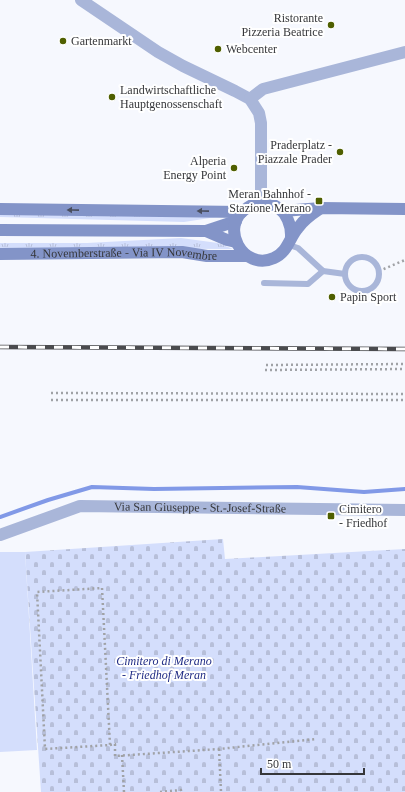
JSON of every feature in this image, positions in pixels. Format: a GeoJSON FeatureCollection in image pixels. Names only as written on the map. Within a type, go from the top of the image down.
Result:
{"type":"FeatureCollection","features":[{"type":"Feature","properties":{"kind":"street"},"geometry":{"type":"LineString","coordinates":[[81,0],[158,52],[182,66],[250,99],[259,113],[261,122],[260,203]]}},
{"type":"Feature","properties":{"kind":"street"},"geometry":{"type":"LineString","coordinates":[[250,99],[263,89],[405,52]]}},
{"type":"Feature","properties":{"kind":"street"},"geometry":{"type":"LineString","coordinates":[[206,231],[239,216],[253,205],[267,203],[276,206],[283,211],[291,223],[290,241]]}},
{"type":"Feature","properties":{"kind":"street"},"geometry":{"type":"LineString","coordinates":[[283,211],[321,208],[405,209]]}},
{"type":"Feature","properties":{"kind":"street","name":"4. Novemberstraße - Via IV Novembre"},"geometry":{"type":"LineString","coordinates":[[0,254],[182,252],[207,256],[247,256],[257,260],[269,260],[282,254],[305,220],[321,208]]}},
{"type":"Feature","properties":{"kind":"street"},"geometry":{"type":"LineString","coordinates":[[0,209],[239,216]]}},
{"type":"Feature","properties":{"kind":"street"},"geometry":{"type":"LineString","coordinates":[[239,216],[234,234],[240,249],[247,256]]}},
{"type":"Feature","properties":{"kind":"street"},"geometry":{"type":"LineString","coordinates":[[0,230],[206,231],[227,240],[236,242]]}},
{"type":"Feature","properties":{"kind":"street","name":"Via San Giuseppe - St.-Josef-Straße"},"geometry":{"type":"LineString","coordinates":[[0,535],[80,506],[405,510]]}},
{"type":"Feature","properties":{"kind":"lane"},"geometry":{"type":"LineString","coordinates":[[290,241],[323,271],[345,274]]}},
{"type":"Feature","properties":{"kind":"lane"},"geometry":{"type":"LineString","coordinates":[[358,257],[369,259],[377,266],[378,272],[376,282],[368,289],[363,290],[358,290],[349,284],[345,274],[349,263],[358,257]]}},
{"type":"Feature","properties":{"kind":"lane"},"geometry":{"type":"LineString","coordinates":[[264,283],[308,284],[323,271]]}},
{"type":"Feature","properties":{"kind":"path"},"geometry":{"type":"LineString","coordinates":[[378,272],[405,260]]}},
{"type":"Feature","properties":{"kind":"path"},"geometry":{"type":"LineString","coordinates":[[266,365],[405,364]]}},
{"type":"Feature","properties":{"kind":"path"},"geometry":{"type":"LineString","coordinates":[[265,370],[405,369]]}},
{"type":"Feature","properties":{"kind":"path"},"geometry":{"type":"LineString","coordinates":[[50,393],[405,394]]}},
{"type":"Feature","properties":{"kind":"path"},"geometry":{"type":"LineString","coordinates":[[51,400],[405,400]]}},
{"type":"Feature","properties":{"kind":"path"},"geometry":{"type":"LineString","coordinates":[[110,745],[102,588],[37,592],[45,749],[110,745],[115,744],[115,756],[219,749],[316,739]]}},
{"type":"Feature","properties":{"kind":"path"},"geometry":{"type":"LineString","coordinates":[[219,749],[221,792]]}},
{"type":"Feature","properties":{"kind":"path"},"geometry":{"type":"LineString","coordinates":[[122,755],[124,792]]}},
{"type":"Feature","properties":{"kind":"path"},"geometry":{"type":"LineString","coordinates":[[160,792],[181,790],[181,792]]}},
{"type":"Feature","properties":{"kind":"green space"},"geometry":{"type":"Polygon","coordinates":[[[0,212],[223,216],[184,222],[0,217],[0,212]]]}},
{"type":"Feature","properties":{"kind":"green space"},"geometry":{"type":"Polygon","coordinates":[[[181,238],[218,243],[233,249],[0,248],[0,243],[87,243],[181,238]]]}},
{"type":"Feature","properties":{"kind":"green space","name":"Cimitero di Merano - Friedhof Meran"},"geometry":{"type":"Polygon","coordinates":[[[223,539],[225,559],[405,549],[405,792],[41,792],[25,552],[223,539]]]}},
{"type":"Feature","properties":{"kind":"green space"},"geometry":{"type":"Polygon","coordinates":[[[0,552],[25,552],[37,750],[0,752],[0,552]]]}},
{"type":"Feature","properties":{"kind":"waterway"},"geometry":{"type":"LineString","coordinates":[[0,517],[48,500],[92,487],[154,489],[297,487],[364,492],[405,489]]}},
{"type":"Feature","properties":{"kind":"railway"},"geometry":{"type":"LineString","coordinates":[[0,347],[405,349]]}},
{"type":"Feature","properties":{"kind":"place","name":"Ristorante Pizzeria Beatrice"},"geometry":{"type":"Point","coordinates":[331,25]}},
{"type":"Feature","properties":{"kind":"place","name":"Gartenmarkt"},"geometry":{"type":"Point","coordinates":[63,41]}},
{"type":"Feature","properties":{"kind":"place","name":"Webcenter"},"geometry":{"type":"Point","coordinates":[218,49]}},
{"type":"Feature","properties":{"kind":"place","name":"Landwirtschaftliche Hauptgenossenschaft"},"geometry":{"type":"Point","coordinates":[112,97]}},
{"type":"Feature","properties":{"kind":"place","name":"Praderplatz - Piazzale Prader"},"geometry":{"type":"Point","coordinates":[340,152]}},
{"type":"Feature","properties":{"kind":"place","name":"Alperia Energy Point"},"geometry":{"type":"Point","coordinates":[234,168]}},
{"type":"Feature","properties":{"kind":"place","name":"Meran Bahnhof - Stazione Merano"},"geometry":{"type":"Point","coordinates":[319,201]}},
{"type":"Feature","properties":{"kind":"place","name":"Papin Sport"},"geometry":{"type":"Point","coordinates":[332,297]}},
{"type":"Feature","properties":{"kind":"place","name":"Cimitero - Friedhof"},"geometry":{"type":"Point","coordinates":[331,516]}}]}
